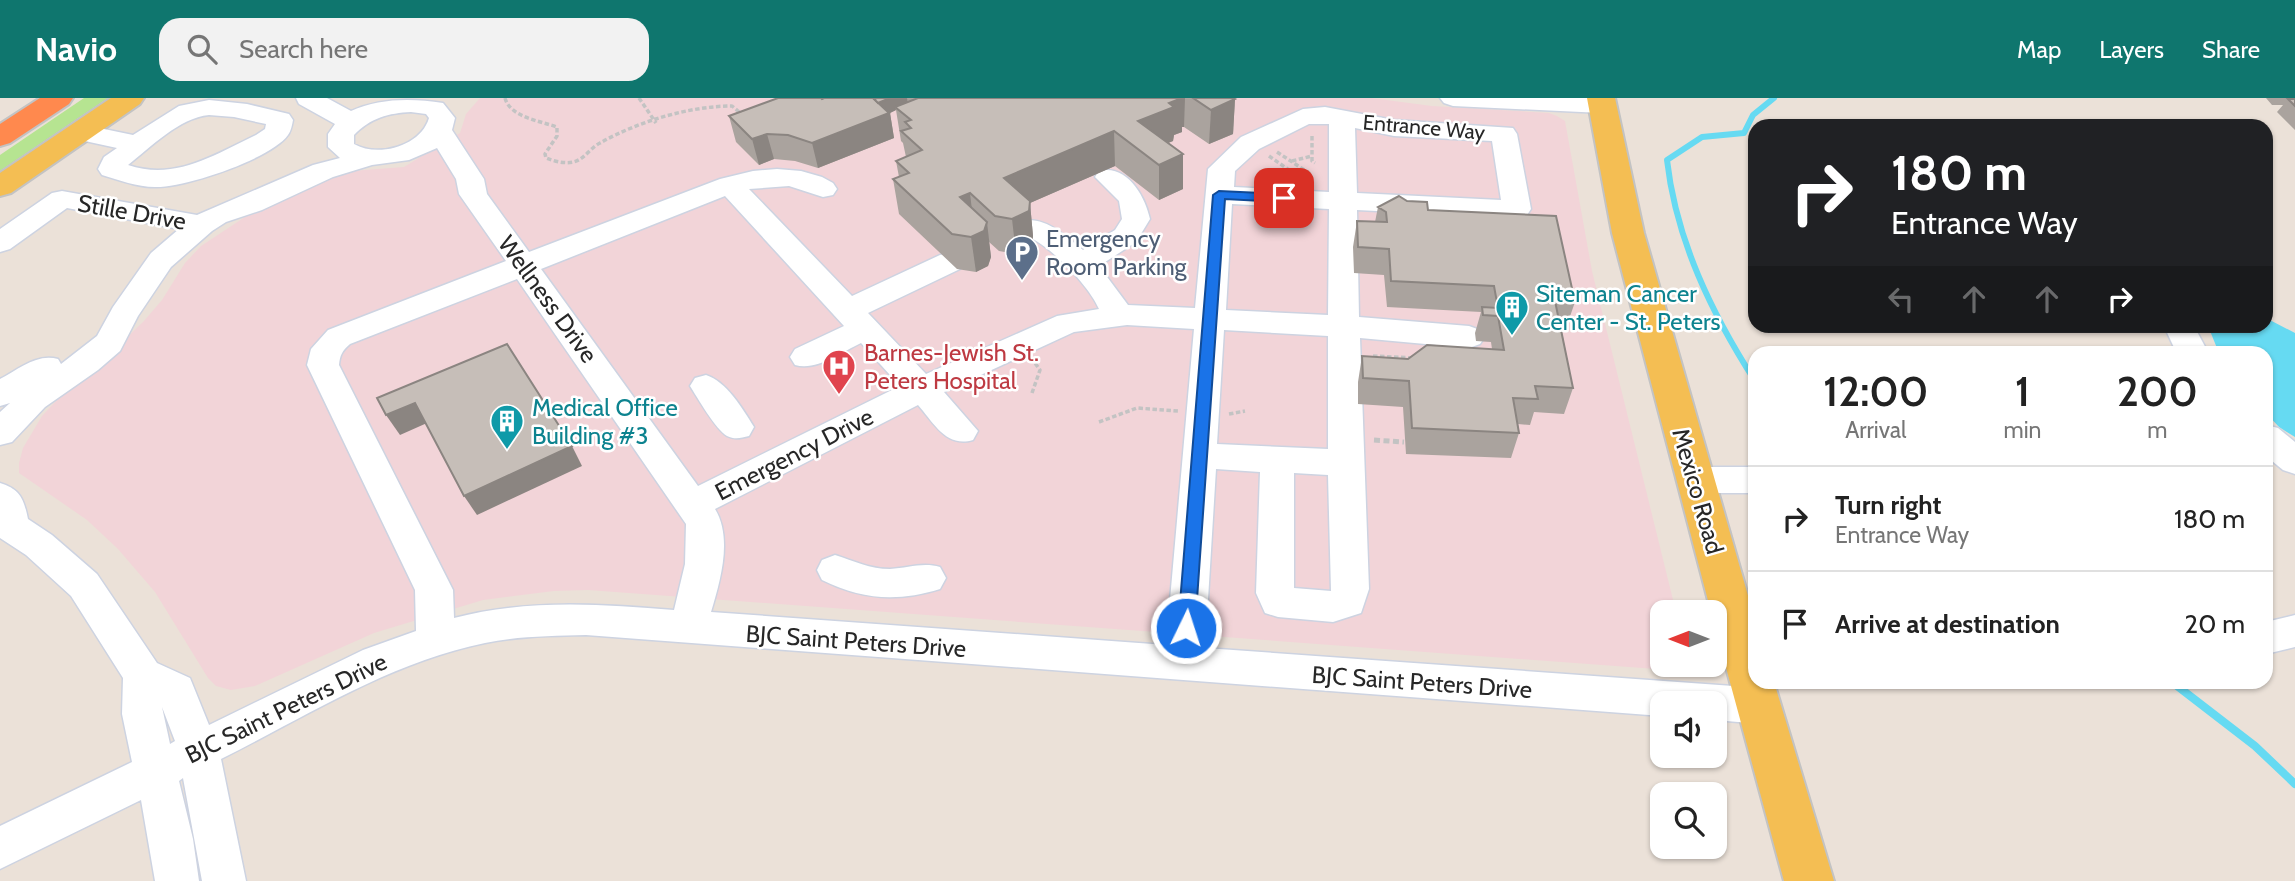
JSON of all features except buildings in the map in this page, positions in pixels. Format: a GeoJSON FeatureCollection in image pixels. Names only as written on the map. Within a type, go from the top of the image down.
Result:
{"type":"FeatureCollection","features":[{"type":"Feature","properties":{"kind":"highway"},"geometry":{"type":"LineString","coordinates":[[0,108],[16,98]]}},
{"type":"Feature","properties":{"kind":"highway"},"geometry":{"type":"LineString","coordinates":[[0,137],[59,98]]}},
{"type":"Feature","properties":{"kind":"main road"},"geometry":{"type":"LineString","coordinates":[[0,187],[130,98]]}},
{"type":"Feature","properties":{"kind":"main road","name":"Mexico Road"},"geometry":{"type":"LineString","coordinates":[[1601,102],[1628,233],[1694,480],[1748,662]]}},
{"type":"Feature","properties":{"kind":"main road","name":"Mexico Road"},"geometry":{"type":"LineString","coordinates":[[1756,689],[1809,881]]}},
{"type":"Feature","properties":{"kind":"street"},"geometry":{"type":"LineString","coordinates":[[302,98],[325,98]]}},
{"type":"Feature","properties":{"kind":"street"},"geometry":{"type":"LineString","coordinates":[[339,98],[427,110]]}},
{"type":"Feature","properties":{"kind":"street"},"geometry":{"type":"LineString","coordinates":[[1453,98],[1601,102]]}},
{"type":"Feature","properties":{"kind":"street"},"geometry":{"type":"LineString","coordinates":[[309,99],[335,112],[345,131],[341,147],[346,152],[367,158]]}},
{"type":"Feature","properties":{"kind":"street"},"geometry":{"type":"LineString","coordinates":[[201,107],[258,113],[280,120],[277,132],[265,141],[181,179],[164,181],[112,169],[114,163],[138,144],[180,115],[201,107]]}},
{"type":"Feature","properties":{"kind":"street"},"geometry":{"type":"LineString","coordinates":[[0,433],[33,399],[87,362],[109,343],[124,314],[161,260],[232,198],[293,169],[364,114],[427,110]]}},
{"type":"Feature","properties":{"kind":"street"},"geometry":{"type":"LineString","coordinates":[[209,220],[252,204],[323,171],[367,158],[399,154],[425,143],[427,110]]}},
{"type":"Feature","properties":{"kind":"street","name":"Wellness Drive"},"geometry":{"type":"LineString","coordinates":[[427,110],[470,179],[473,194],[694,504],[704,522],[707,550],[702,588],[686,628]]}},
{"type":"Feature","properties":{"kind":"street","name":"Entrance Way"},"geometry":{"type":"LineString","coordinates":[[1184,665],[1219,195],[1222,169],[1250,143],[1299,116],[1325,115],[1394,128],[1504,134],[1517,209],[1219,195]]}},
{"type":"Feature","properties":{"kind":"street"},"geometry":{"type":"LineString","coordinates":[[1277,460],[1275,593],[1279,602],[1333,607],[1348,602],[1357,451],[1344,326],[1342,118]]}},
{"type":"Feature","properties":{"kind":"street"},"geometry":{"type":"LineString","coordinates":[[80,132],[138,144]]}},
{"type":"Feature","properties":{"kind":"street","name":"Wellness Drive"},"geometry":{"type":"LineString","coordinates":[[399,154],[425,159],[437,165],[455,185],[473,194]]}},
{"type":"Feature","properties":{"kind":"street"},"geometry":{"type":"LineString","coordinates":[[436,640],[434,590],[323,365],[324,353],[338,337],[525,267],[730,185],[753,178],[772,177],[813,182],[823,190]]}},
{"type":"Feature","properties":{"kind":"street"},"geometry":{"type":"LineString","coordinates":[[1080,265],[1126,236],[1136,219],[1132,199],[1109,177]]}},
{"type":"Feature","properties":{"kind":"street"},"geometry":{"type":"LineString","coordinates":[[127,209],[164,181]]}},
{"type":"Feature","properties":{"kind":"street"},"geometry":{"type":"LineString","coordinates":[[730,185],[961,431]]}},
{"type":"Feature","properties":{"kind":"street","name":"Stille Drive"},"geometry":{"type":"LineString","coordinates":[[0,243],[62,199],[209,220]]}},
{"type":"Feature","properties":{"kind":"street"},"geometry":{"type":"LineString","coordinates":[[1025,228],[1035,228],[1080,265],[1111,297],[1118,316]]}},
{"type":"Feature","properties":{"kind":"street"},"geometry":{"type":"LineString","coordinates":[[806,358],[855,320],[950,262]]}},
{"type":"Feature","properties":{"kind":"street"},"geometry":{"type":"LineString","coordinates":[[0,394],[51,365],[94,331],[124,314]]}},
{"type":"Feature","properties":{"kind":"street","name":"Emergency Drive"},"geometry":{"type":"LineString","coordinates":[[694,504],[920,390],[1068,323],[1118,316],[1211,318],[1469,337]]}},
{"type":"Feature","properties":{"kind":"street"},"geometry":{"type":"LineString","coordinates":[[706,386],[737,427]]}},
{"type":"Feature","properties":{"kind":"street"},"geometry":{"type":"LineString","coordinates":[[2273,442],[2295,461]]}},
{"type":"Feature","properties":{"kind":"street"},"geometry":{"type":"LineString","coordinates":[[1200,456],[1277,460],[1357,451]]}},
{"type":"Feature","properties":{"kind":"street"},"geometry":{"type":"LineString","coordinates":[[1694,480],[1748,480]]}},
{"type":"Feature","properties":{"kind":"street"},"geometry":{"type":"LineString","coordinates":[[4,515],[84,585],[144,675],[176,690],[198,749],[224,881]]}},
{"type":"Feature","properties":{"kind":"street"},"geometry":{"type":"LineString","coordinates":[[835,570],[848,578],[869,583],[906,584],[927,578]]}},
{"type":"Feature","properties":{"kind":"street","name":"BJC Saint Peters Drive"},"geometry":{"type":"LineString","coordinates":[[0,848],[377,662],[436,640],[501,624],[586,620],[1761,706]]}},
{"type":"Feature","properties":{"kind":"street"},"geometry":{"type":"LineString","coordinates":[[2273,636],[2295,631]]}},
{"type":"Feature","properties":{"kind":"street"},"geometry":{"type":"LineString","coordinates":[[144,675],[142,714],[171,839],[177,881]]}},
{"type":"Feature","properties":{"kind":"path"},"geometry":{"type":"LineString","coordinates":[[505,98],[507,106],[515,112],[557,127],[557,136],[545,154],[552,160],[578,161],[600,143],[716,105],[735,107],[745,117]]}},
{"type":"Feature","properties":{"kind":"path"},"geometry":{"type":"LineString","coordinates":[[639,98],[656,123]]}},
{"type":"Feature","properties":{"kind":"path"},"geometry":{"type":"LineString","coordinates":[[1299,116],[1315,163]]}},
{"type":"Feature","properties":{"kind":"path"},"geometry":{"type":"LineString","coordinates":[[1269,147],[1312,175],[1303,180]]}},
{"type":"Feature","properties":{"kind":"path"},"geometry":{"type":"LineString","coordinates":[[1263,151],[1310,185]]}},
{"type":"Feature","properties":{"kind":"path"},"geometry":{"type":"LineString","coordinates":[[1292,162],[1304,156],[1312,156]]}},
{"type":"Feature","properties":{"kind":"path"},"geometry":{"type":"LineString","coordinates":[[1373,356],[1426,358]]}},
{"type":"Feature","properties":{"kind":"path"},"geometry":{"type":"LineString","coordinates":[[1031,359],[1040,370],[1032,393]]}},
{"type":"Feature","properties":{"kind":"path"},"geometry":{"type":"LineString","coordinates":[[1099,422],[1137,408],[1186,411]]}},
{"type":"Feature","properties":{"kind":"path"},"geometry":{"type":"LineString","coordinates":[[1224,414],[1245,411]]}},
{"type":"Feature","properties":{"kind":"path"},"geometry":{"type":"LineString","coordinates":[[1357,451],[1404,442]]}},
{"type":"Feature","properties":{"kind":"shaded area","name":"Barnes-Jewish St. Peters Hospital"},"geometry":{"type":"Polygon","coordinates":[[[480,98],[1371,98],[1432,106],[1549,113],[1557,116],[1565,121],[1592,271],[1673,600],[1650,600],[1650,669],[588,590],[554,591],[483,600],[374,633],[255,686],[231,690],[216,686],[208,678],[155,592],[118,549],[87,520],[19,473],[23,448],[42,416],[57,400],[55,393],[117,347],[144,321],[162,300],[185,263],[201,246],[248,215],[329,177],[352,171],[404,167],[460,133],[466,114],[480,98]]]}},
{"type":"Feature","properties":{"kind":"green space"},"geometry":{"type":"Polygon","coordinates":[[[84,98],[108,98],[0,171],[0,155],[84,98]]]}},
{"type":"Feature","properties":{"kind":"water"},"geometry":{"type":"Polygon","coordinates":[[[2273,322],[2295,333],[2295,437],[2273,421],[2273,346],[2216,346],[2211,333],[2273,333],[2273,322]]]}},
{"type":"Feature","properties":{"kind":"waterway"},"geometry":{"type":"LineString","coordinates":[[1751,119],[1774,98]]}},
{"type":"Feature","properties":{"kind":"waterway"},"geometry":{"type":"LineString","coordinates":[[1748,125],[1744,133],[1702,137],[1667,160],[1687,247],[1711,303],[1748,370]]}},
{"type":"Feature","properties":{"kind":"waterway"},"geometry":{"type":"LineString","coordinates":[[2181,689],[2255,746],[2295,784]]}},
{"type":"Feature","properties":{"kind":"place","name":"Emergency Room Parking"},"geometry":{"type":"Point","coordinates":[1022,282]}},
{"type":"Feature","properties":{"kind":"place","name":"Siteman Cancer Center - St. Peters"},"geometry":{"type":"Point","coordinates":[1512,337]}},
{"type":"Feature","properties":{"kind":"place","name":"Barnes-Jewish St. Peters Hospital"},"geometry":{"type":"Point","coordinates":[839,396]}},
{"type":"Feature","properties":{"kind":"place","name":"Medical Office Building #3"},"geometry":{"type":"Point","coordinates":[507,451]}},
{"type":"Feature","properties":{"kind":"route"},"geometry":{"type":"LineString","coordinates":[[1186,628],[1219,195],[1284,198]]}}]}
